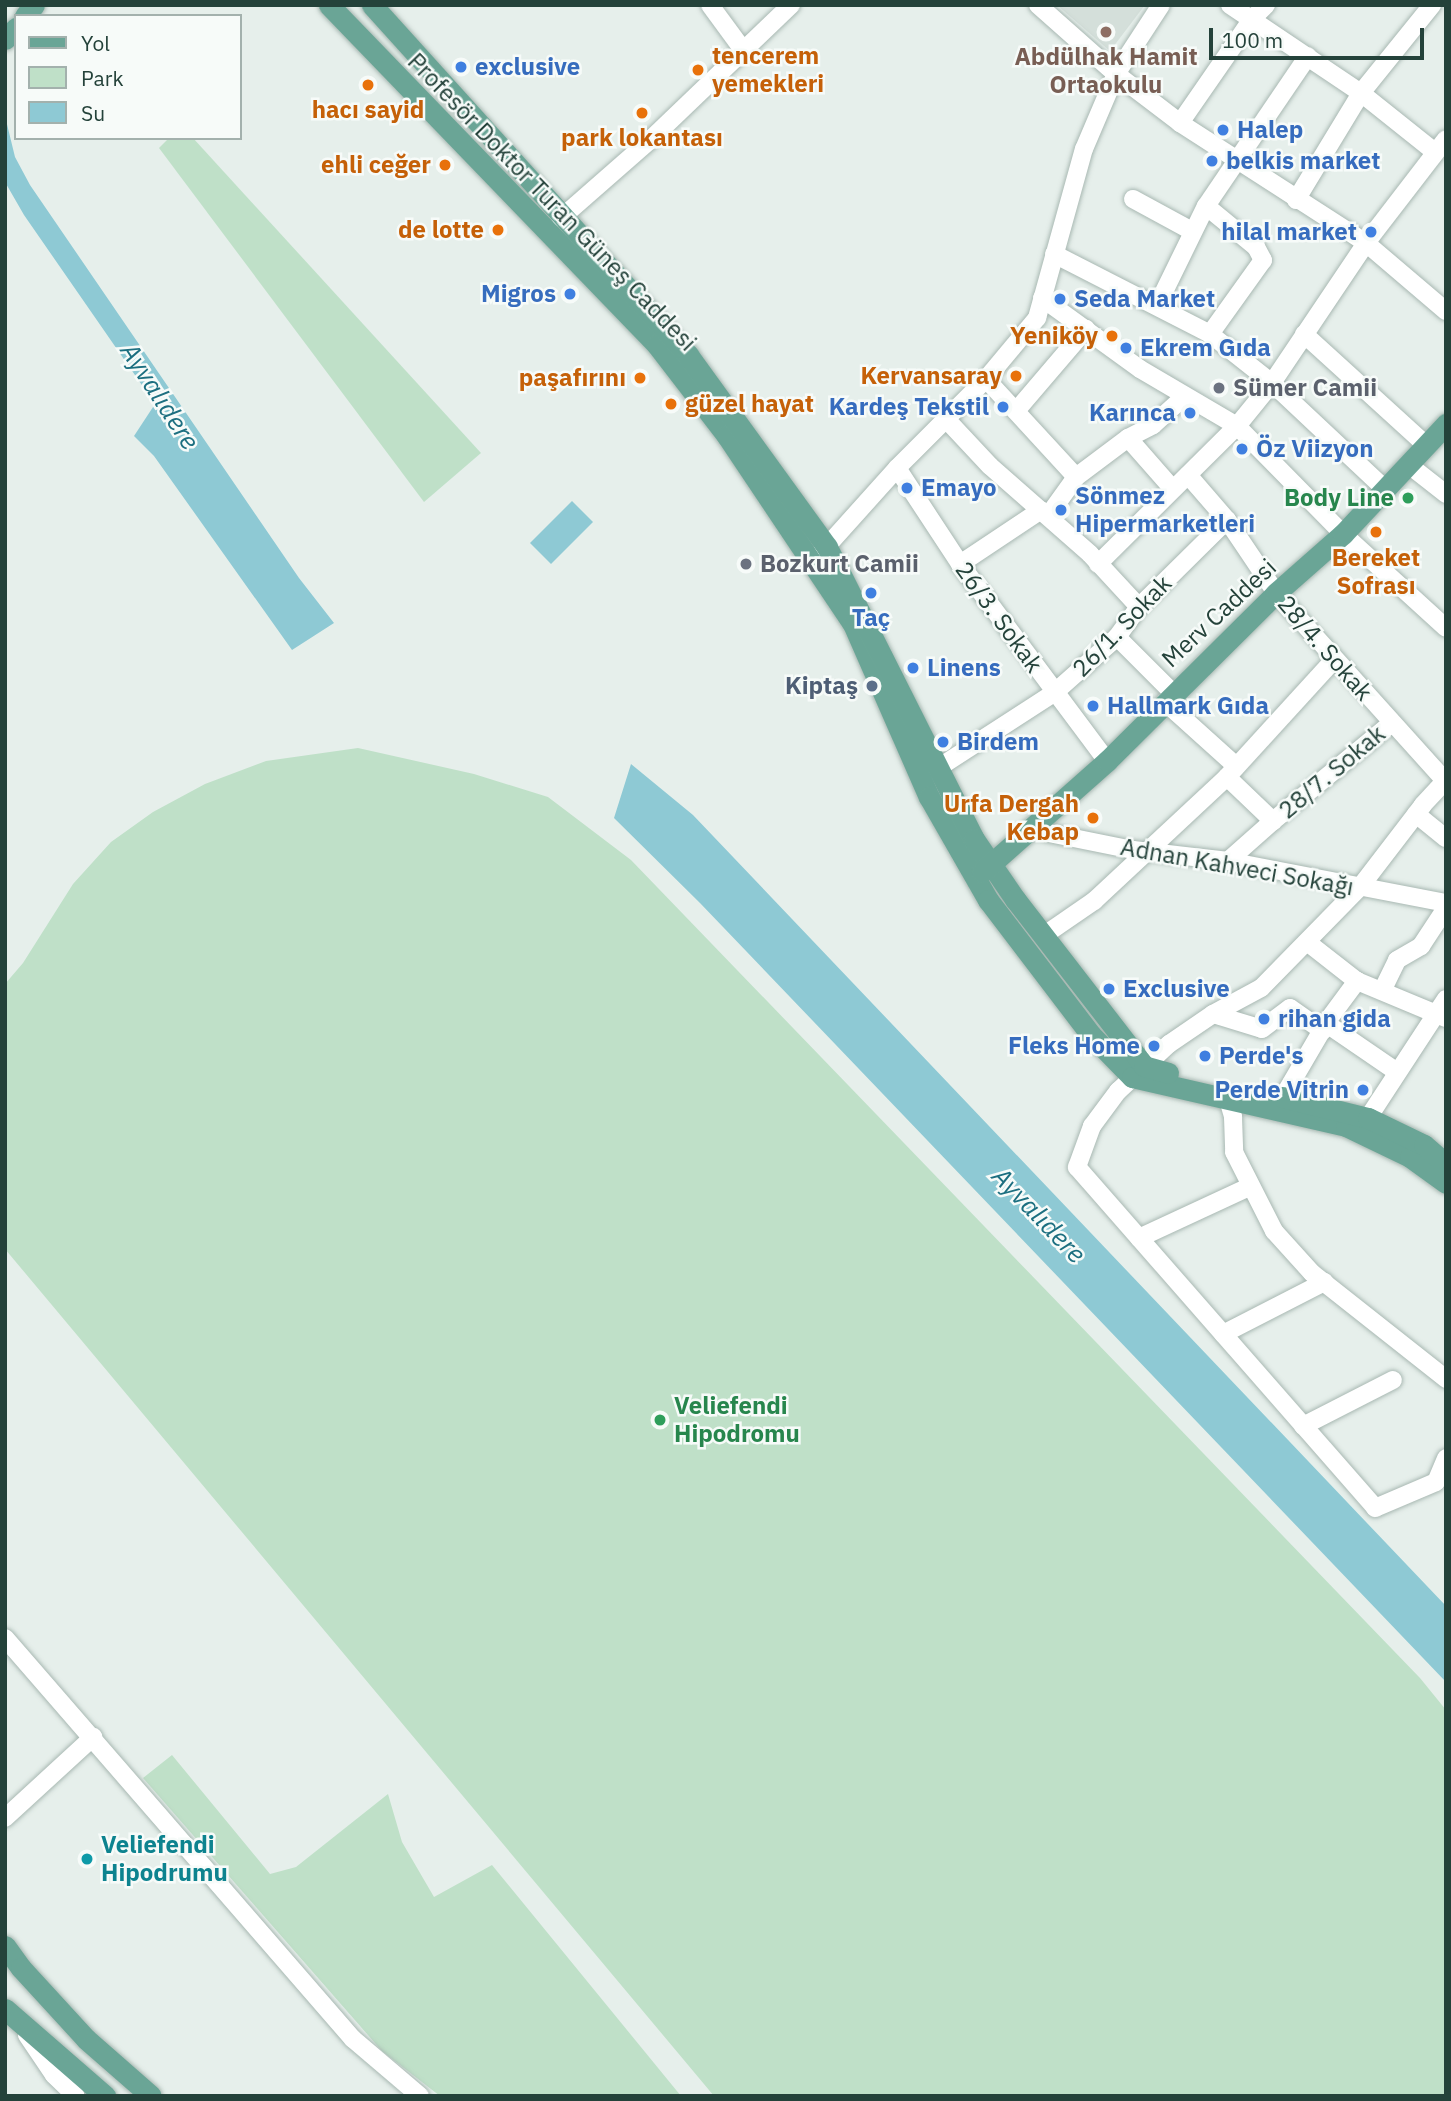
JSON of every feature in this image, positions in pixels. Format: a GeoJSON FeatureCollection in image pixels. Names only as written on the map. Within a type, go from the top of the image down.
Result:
{"type":"FeatureCollection","features":[{"type":"Feature","properties":{"kind":"main road","name":"Profesör Doktor Turan Güneş Caddesi"},"geometry":{"type":"LineString","coordinates":[[329,5],[657,345],[727,436],[853,624],[929,797],[988,900],[1091,1035],[1138,1071]]}},
{"type":"Feature","properties":{"kind":"main road","name":"Profesör Doktor Turan Güneş Caddesi"},"geometry":{"type":"LineString","coordinates":[[372,5],[561,218],[633,292],[688,355],[827,547],[974,839],[1138,1071]]}},
{"type":"Feature","properties":{"kind":"main road","name":"Merv Caddesi"},"geometry":{"type":"LineString","coordinates":[[976,879],[990,861],[1107,761],[1276,593],[1343,534],[1446,424]]}},
{"type":"Feature","properties":{"kind":"main road"},"geometry":{"type":"LineString","coordinates":[[1138,1071],[1283,1097],[1368,1118],[1424,1145],[1442,1166]]}},
{"type":"Feature","properties":{"kind":"main road"},"geometry":{"type":"LineString","coordinates":[[1138,1071],[1228,1099],[1346,1126],[1442,1166]]}},
{"type":"Feature","properties":{"kind":"main road"},"geometry":{"type":"LineString","coordinates":[[5,1946],[21,1968],[86,2039],[151,2096]]}},
{"type":"Feature","properties":{"kind":"main road"},"geometry":{"type":"LineString","coordinates":[[10,2013],[106,2096]]}},
{"type":"Feature","properties":{"kind":"street"},"geometry":{"type":"LineString","coordinates":[[710,5],[743,50]]}},
{"type":"Feature","properties":{"kind":"street"},"geometry":{"type":"LineString","coordinates":[[561,218],[791,5]]}},
{"type":"Feature","properties":{"kind":"street"},"geometry":{"type":"LineString","coordinates":[[1038,5],[1116,74],[1180,123],[1236,162],[1366,243],[1446,311]]}},
{"type":"Feature","properties":{"kind":"street"},"geometry":{"type":"LineString","coordinates":[[811,564],[897,468],[986,379],[1037,318],[1084,149],[1116,74],[1161,5]]}},
{"type":"Feature","properties":{"kind":"street"},"geometry":{"type":"LineString","coordinates":[[1098,564],[1237,426],[1272,383],[1366,243],[1441,146],[1230,5]]}},
{"type":"Feature","properties":{"kind":"street"},"geometry":{"type":"LineString","coordinates":[[1180,123],[1252,19],[1266,5]]}},
{"type":"Feature","properties":{"kind":"street"},"geometry":{"type":"LineString","coordinates":[[1296,200],[1361,93],[1432,5]]}},
{"type":"Feature","properties":{"kind":"street"},"geometry":{"type":"LineString","coordinates":[[1157,306],[1206,206],[1236,162],[1244,155],[1308,56]]}},
{"type":"Feature","properties":{"kind":"street"},"geometry":{"type":"LineString","coordinates":[[1133,199],[1192,231]]}},
{"type":"Feature","properties":{"kind":"street"},"geometry":{"type":"LineString","coordinates":[[1206,206],[1256,247],[1263,260],[1210,334]]}},
{"type":"Feature","properties":{"kind":"street"},"geometry":{"type":"LineString","coordinates":[[1054,254],[1210,334],[1272,383],[1385,489]]}},
{"type":"Feature","properties":{"kind":"street"},"geometry":{"type":"LineString","coordinates":[[1042,298],[1140,369],[1237,426],[1343,534],[1446,628]]}},
{"type":"Feature","properties":{"kind":"street"},"geometry":{"type":"LineString","coordinates":[[1016,411],[1086,329]]}},
{"type":"Feature","properties":{"kind":"street"},"geometry":{"type":"LineString","coordinates":[[1304,334],[1427,446]]}},
{"type":"Feature","properties":{"kind":"street"},"geometry":{"type":"LineString","coordinates":[[986,379],[1076,477]]}},
{"type":"Feature","properties":{"kind":"street"},"geometry":{"type":"LineString","coordinates":[[960,564],[1044,513],[1076,477],[1129,438],[1153,425],[1185,396]]}},
{"type":"Feature","properties":{"kind":"street"},"geometry":{"type":"LineString","coordinates":[[946,419],[990,466],[1098,564],[1139,607]]}},
{"type":"Feature","properties":{"kind":"street"},"geometry":{"type":"LineString","coordinates":[[1129,438],[1172,488]]}},
{"type":"Feature","properties":{"kind":"street"},"geometry":{"type":"LineString","coordinates":[[1409,465],[1446,494]]}},
{"type":"Feature","properties":{"kind":"street","name":"26/3. Sokak"},"geometry":{"type":"LineString","coordinates":[[897,468],[960,564],[1107,761]]}},
{"type":"Feature","properties":{"kind":"street","name":"28/4. Sokak"},"geometry":{"type":"LineString","coordinates":[[1188,475],[1227,520],[1276,593],[1445,780]]}},
{"type":"Feature","properties":{"kind":"street","name":"26/1. Sokak"},"geometry":{"type":"LineString","coordinates":[[938,768],[1054,693],[1117,638],[1139,607],[1227,520]]}},
{"type":"Feature","properties":{"kind":"street"},"geometry":{"type":"LineString","coordinates":[[1117,638],[1273,821]]}},
{"type":"Feature","properties":{"kind":"street"},"geometry":{"type":"LineString","coordinates":[[1043,936],[1094,901],[1232,772],[1334,660]]}},
{"type":"Feature","properties":{"kind":"street","name":"28/7. Sokak"},"geometry":{"type":"LineString","coordinates":[[1228,861],[1392,723]]}},
{"type":"Feature","properties":{"kind":"street"},"geometry":{"type":"LineString","coordinates":[[1445,780],[1360,887],[1261,988],[1213,1014],[1170,1044],[1138,1071],[1092,1126],[1077,1167],[1375,1508],[1436,1482],[1446,1458]]}},
{"type":"Feature","properties":{"kind":"street"},"geometry":{"type":"LineString","coordinates":[[1416,814],[1446,838]]}},
{"type":"Feature","properties":{"kind":"street","name":"Adnan Kahveci Sokağı"},"geometry":{"type":"LineString","coordinates":[[1029,829],[1146,852],[1228,861],[1446,906]]}},
{"type":"Feature","properties":{"kind":"street"},"geometry":{"type":"LineString","coordinates":[[1383,989],[1397,960],[1422,946],[1446,906]]}},
{"type":"Feature","properties":{"kind":"street"},"geometry":{"type":"LineString","coordinates":[[1307,942],[1357,981],[1443,1011],[1397,1072],[1368,1118]]}},
{"type":"Feature","properties":{"kind":"street"},"geometry":{"type":"LineString","coordinates":[[1283,1097],[1357,981]]}},
{"type":"Feature","properties":{"kind":"street"},"geometry":{"type":"LineString","coordinates":[[1213,1014],[1262,1029],[1290,1008],[1397,1072]]}},
{"type":"Feature","properties":{"kind":"street"},"geometry":{"type":"LineString","coordinates":[[1228,1099],[1233,1117],[1234,1152],[1274,1231],[1324,1282],[1446,1379]]}},
{"type":"Feature","properties":{"kind":"street"},"geometry":{"type":"LineString","coordinates":[[1139,1238],[1251,1186]]}},
{"type":"Feature","properties":{"kind":"street"},"geometry":{"type":"LineString","coordinates":[[1223,1334],[1324,1282]]}},
{"type":"Feature","properties":{"kind":"street"},"geometry":{"type":"LineString","coordinates":[[1303,1426],[1393,1380]]}},
{"type":"Feature","properties":{"kind":"street"},"geometry":{"type":"LineString","coordinates":[[5,1638],[353,2039],[420,2096]]}},
{"type":"Feature","properties":{"kind":"street"},"geometry":{"type":"LineString","coordinates":[[5,1818],[93,1737]]}},
{"type":"Feature","properties":{"kind":"street"},"geometry":{"type":"LineString","coordinates":[[10,2013],[54,2075],[76,2096]]}},
{"type":"Feature","properties":{"kind":"shaded area","name":"Abdülhak Hamit Ortaokulu"},"geometry":{"type":"Polygon","coordinates":[[[1057,5],[1145,5],[1110,51],[1057,5]]]}},
{"type":"Feature","properties":{"kind":"green space"},"geometry":{"type":"Polygon","coordinates":[[[167,140],[195,140],[481,453],[424,502],[159,148],[167,140]]]}},
{"type":"Feature","properties":{"kind":"green space","name":"Veliefendi Hipodromu"},"geometry":{"type":"Polygon","coordinates":[[[358,748],[474,774],[548,797],[631,860],[1420,1678],[1446,1710],[1446,2096],[714,2096],[5,1249],[5,984],[23,963],[73,884],[111,842],[153,812],[205,784],[266,761],[358,748]]]}},
{"type":"Feature","properties":{"kind":"green space"},"geometry":{"type":"Polygon","coordinates":[[[172,1755],[270,1874],[296,1867],[388,1794],[402,1842],[434,1897],[492,1865],[681,2096],[440,2096],[382,2051],[143,1778],[172,1755]]]}},
{"type":"Feature","properties":{"kind":"water","name":"Ayvalıdere"},"geometry":{"type":"Polygon","coordinates":[[[5,116],[15,157],[30,185],[299,578],[334,623],[292,650],[154,456],[134,436],[155,404],[24,215],[5,182],[5,116]]]}},
{"type":"Feature","properties":{"kind":"water"},"geometry":{"type":"Polygon","coordinates":[[[572,501],[593,522],[551,564],[530,543],[572,501]]]}},
{"type":"Feature","properties":{"kind":"water","name":"Ayvalıdere"},"geometry":{"type":"Polygon","coordinates":[[[631,764],[693,815],[1446,1606],[1446,1682],[700,903],[614,818],[631,764]]]}},
{"type":"Feature","properties":{"kind":"place","name":"Abdülhak Hamit Ortaokulu"},"geometry":{"type":"Point","coordinates":[1106,32]}},
{"type":"Feature","properties":{"kind":"place","name":"exclusive"},"geometry":{"type":"Point","coordinates":[461,67]}},
{"type":"Feature","properties":{"kind":"place","name":"tencerem yemekleri"},"geometry":{"type":"Point","coordinates":[698,70]}},
{"type":"Feature","properties":{"kind":"place","name":"hacı sayid"},"geometry":{"type":"Point","coordinates":[368,85]}},
{"type":"Feature","properties":{"kind":"place","name":"park lokantası"},"geometry":{"type":"Point","coordinates":[642,113]}},
{"type":"Feature","properties":{"kind":"place","name":"Halep"},"geometry":{"type":"Point","coordinates":[1223,130]}},
{"type":"Feature","properties":{"kind":"place","name":"belkis market"},"geometry":{"type":"Point","coordinates":[1212,161]}},
{"type":"Feature","properties":{"kind":"place","name":"ehli ceğer"},"geometry":{"type":"Point","coordinates":[445,165]}},
{"type":"Feature","properties":{"kind":"place","name":"de lotte"},"geometry":{"type":"Point","coordinates":[498,230]}},
{"type":"Feature","properties":{"kind":"place","name":"hilal market"},"geometry":{"type":"Point","coordinates":[1371,232]}},
{"type":"Feature","properties":{"kind":"place","name":"Migros"},"geometry":{"type":"Point","coordinates":[570,294]}},
{"type":"Feature","properties":{"kind":"place","name":"Seda Market"},"geometry":{"type":"Point","coordinates":[1060,299]}},
{"type":"Feature","properties":{"kind":"place","name":"Yeniköy"},"geometry":{"type":"Point","coordinates":[1112,336]}},
{"type":"Feature","properties":{"kind":"place","name":"Ekrem Gıda"},"geometry":{"type":"Point","coordinates":[1126,348]}},
{"type":"Feature","properties":{"kind":"place","name":"Kervansaray"},"geometry":{"type":"Point","coordinates":[1016,376]}},
{"type":"Feature","properties":{"kind":"place","name":"paşafırını"},"geometry":{"type":"Point","coordinates":[640,378]}},
{"type":"Feature","properties":{"kind":"place","name":"Sümer Camii"},"geometry":{"type":"Point","coordinates":[1219,388]}},
{"type":"Feature","properties":{"kind":"place","name":"güzel hayat"},"geometry":{"type":"Point","coordinates":[671,404]}},
{"type":"Feature","properties":{"kind":"place","name":"Kardeş Tekstil"},"geometry":{"type":"Point","coordinates":[1003,407]}},
{"type":"Feature","properties":{"kind":"place","name":"Karınca"},"geometry":{"type":"Point","coordinates":[1190,413]}},
{"type":"Feature","properties":{"kind":"place","name":"Öz Viizyon"},"geometry":{"type":"Point","coordinates":[1242,449]}},
{"type":"Feature","properties":{"kind":"place","name":"Emayo"},"geometry":{"type":"Point","coordinates":[907,488]}},
{"type":"Feature","properties":{"kind":"place","name":"Body Line"},"geometry":{"type":"Point","coordinates":[1408,498]}},
{"type":"Feature","properties":{"kind":"place","name":"Sönmez Hipermarketleri"},"geometry":{"type":"Point","coordinates":[1061,510]}},
{"type":"Feature","properties":{"kind":"place","name":"Bereket Sofrası"},"geometry":{"type":"Point","coordinates":[1376,532]}},
{"type":"Feature","properties":{"kind":"place","name":"Bozkurt Camii"},"geometry":{"type":"Point","coordinates":[746,564]}},
{"type":"Feature","properties":{"kind":"place","name":"Taç"},"geometry":{"type":"Point","coordinates":[871,593]}},
{"type":"Feature","properties":{"kind":"place","name":"Linens"},"geometry":{"type":"Point","coordinates":[913,668]}},
{"type":"Feature","properties":{"kind":"place","name":"Kiptaş"},"geometry":{"type":"Point","coordinates":[872,686]}},
{"type":"Feature","properties":{"kind":"place","name":"Hallmark Gıda"},"geometry":{"type":"Point","coordinates":[1093,706]}},
{"type":"Feature","properties":{"kind":"place","name":"Birdem"},"geometry":{"type":"Point","coordinates":[943,742]}},
{"type":"Feature","properties":{"kind":"place","name":"Urfa Dergah Kebap"},"geometry":{"type":"Point","coordinates":[1093,818]}},
{"type":"Feature","properties":{"kind":"place","name":"Exclusive"},"geometry":{"type":"Point","coordinates":[1109,989]}},
{"type":"Feature","properties":{"kind":"place","name":"rihan gida"},"geometry":{"type":"Point","coordinates":[1264,1019]}},
{"type":"Feature","properties":{"kind":"place","name":"Fleks Home"},"geometry":{"type":"Point","coordinates":[1154,1046]}},
{"type":"Feature","properties":{"kind":"place","name":"Perde's"},"geometry":{"type":"Point","coordinates":[1205,1056]}},
{"type":"Feature","properties":{"kind":"place","name":"Perde Vitrin"},"geometry":{"type":"Point","coordinates":[1363,1090]}},
{"type":"Feature","properties":{"kind":"place","name":"Veliefendi Hipodromu"},"geometry":{"type":"Point","coordinates":[660,1420]}},
{"type":"Feature","properties":{"kind":"place","name":"Veliefendi Hipodrumu"},"geometry":{"type":"Point","coordinates":[87,1859]}}]}
